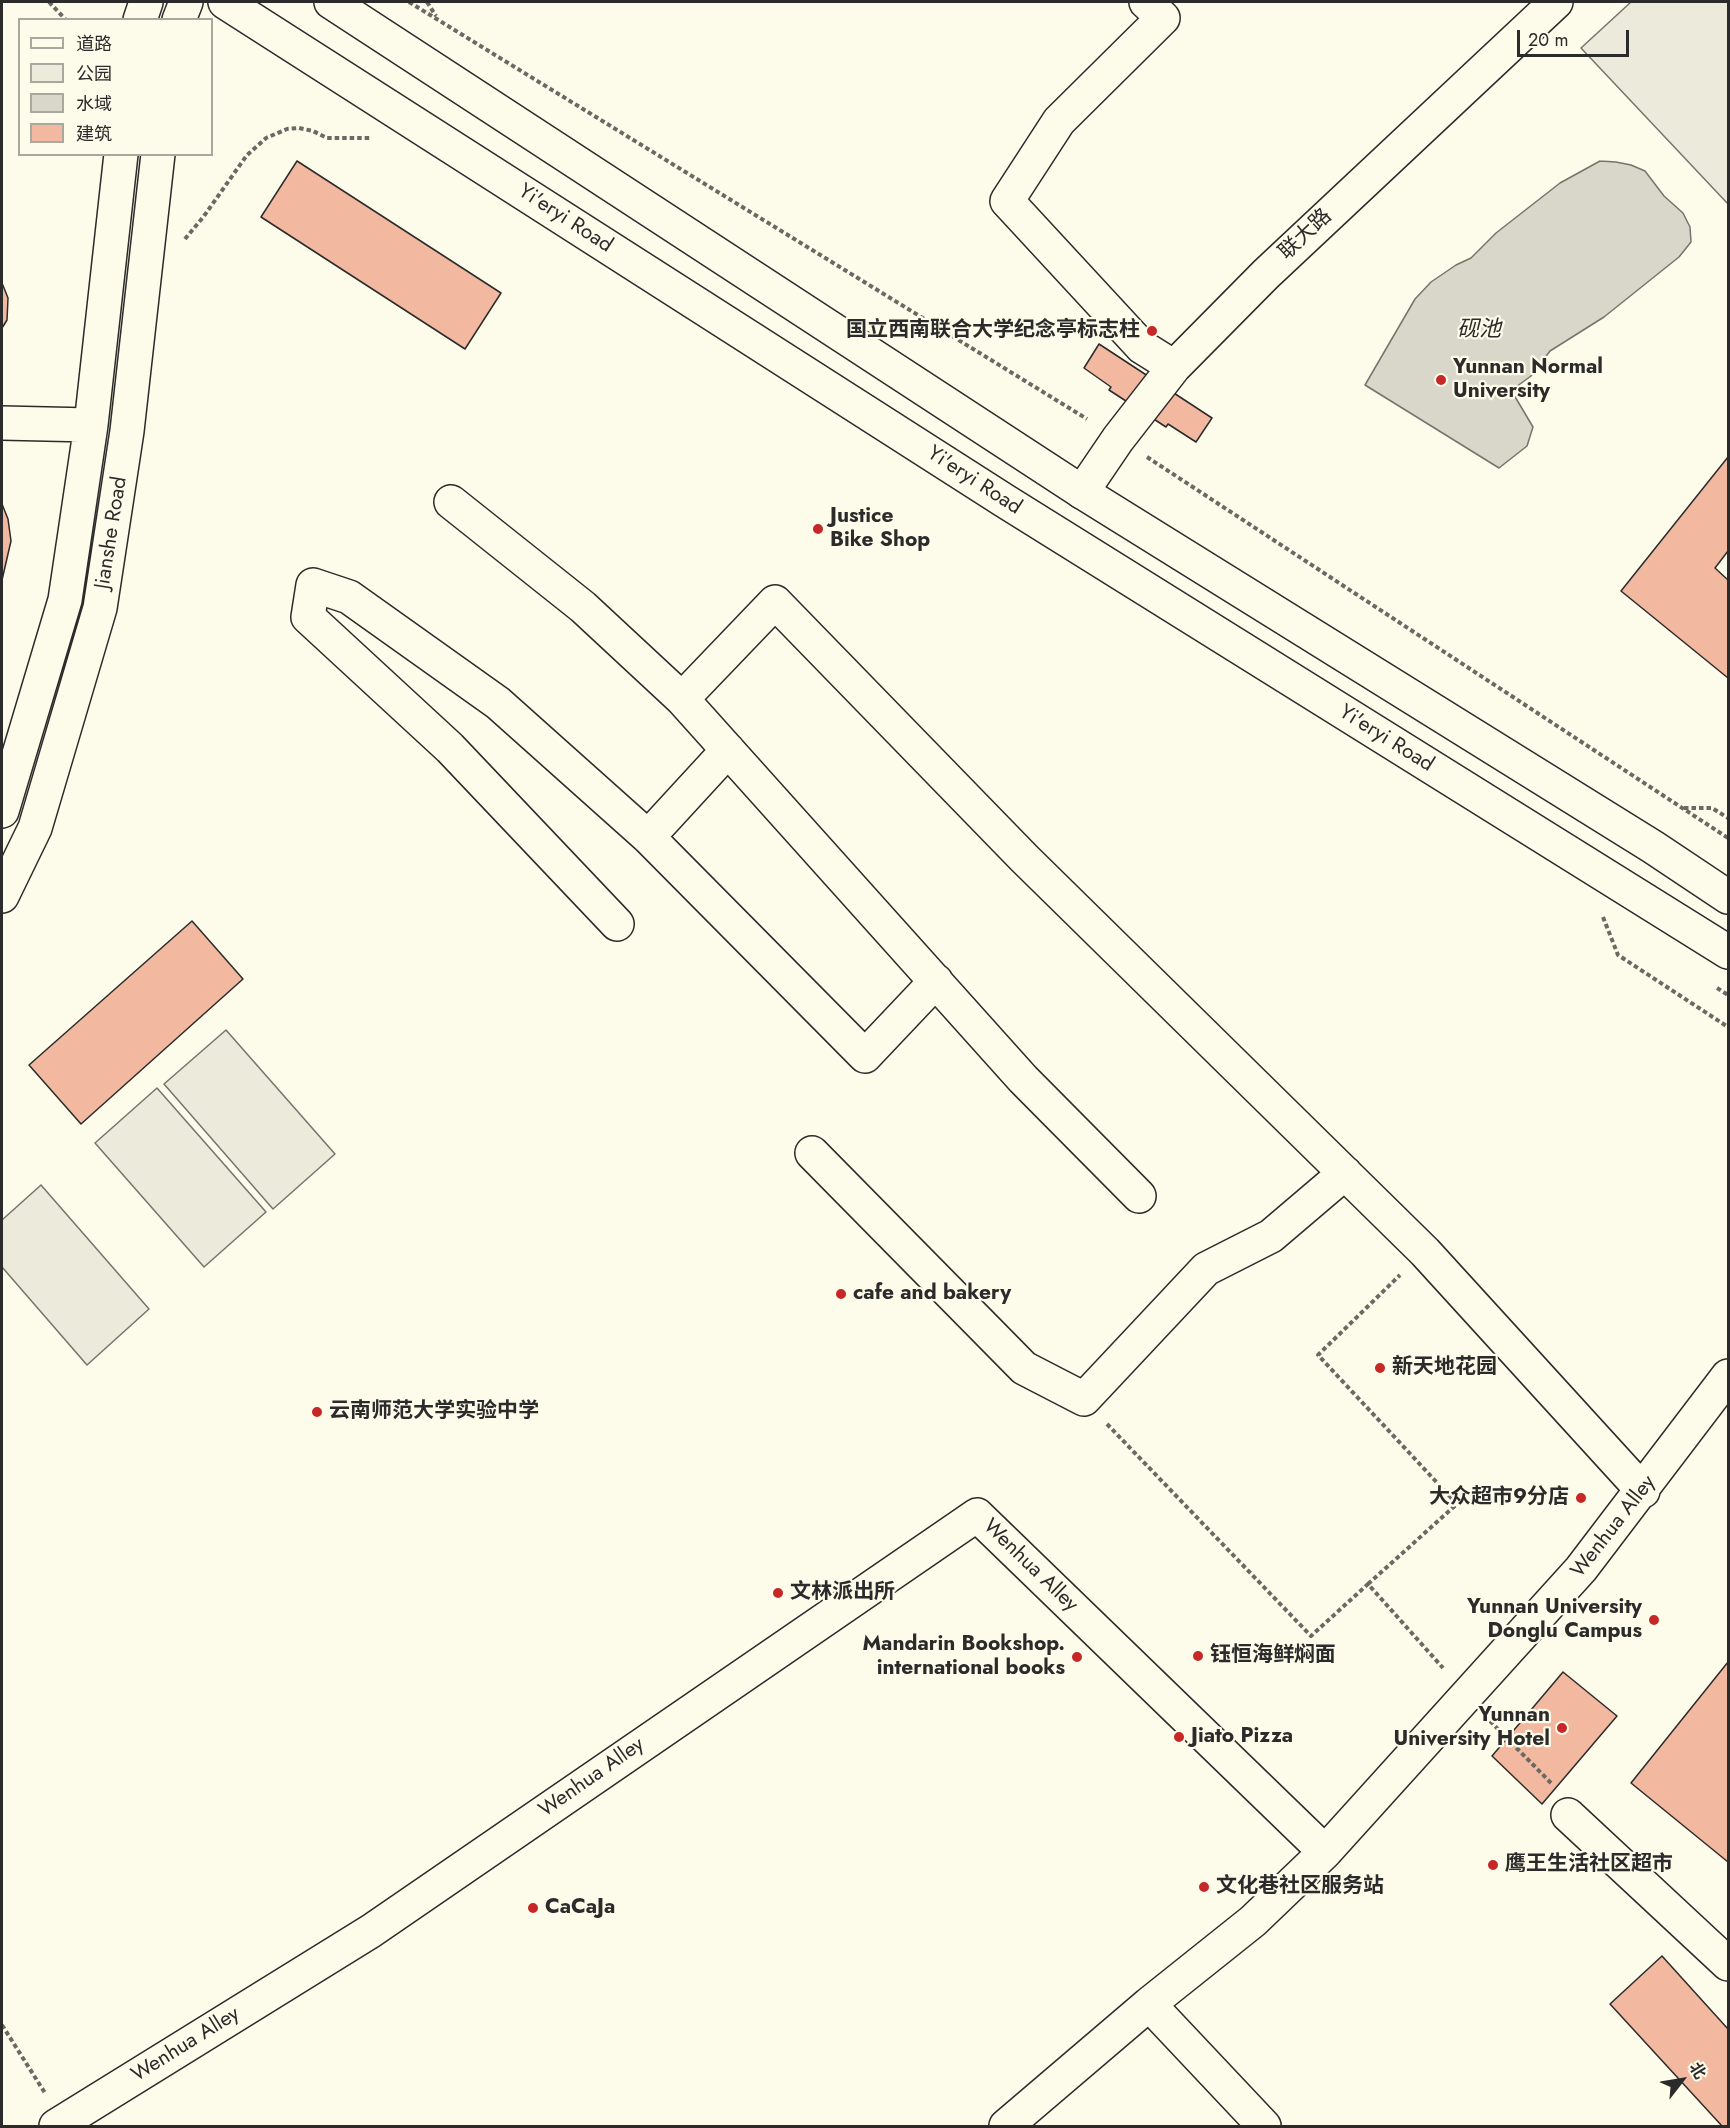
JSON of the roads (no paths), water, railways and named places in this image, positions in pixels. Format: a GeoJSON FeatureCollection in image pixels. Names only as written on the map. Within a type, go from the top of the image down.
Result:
{"type":"FeatureCollection","features":[{"type":"Feature","properties":{"kind":"street"},"geometry":{"type":"LineString","coordinates":[[141,18],[146,2]]}},
{"type":"Feature","properties":{"kind":"street"},"geometry":{"type":"LineString","coordinates":[[180,18],[186,2]]}},
{"type":"Feature","properties":{"kind":"street","name":"Yi'eryi Road"},"geometry":{"type":"LineString","coordinates":[[225,2],[995,494],[1728,952]]}},
{"type":"Feature","properties":{"kind":"street"},"geometry":{"type":"LineString","coordinates":[[331,2],[1082,492],[1643,841],[1728,897]]}},
{"type":"Feature","properties":{"kind":"street","name":"联大路"},"geometry":{"type":"LineString","coordinates":[[1082,492],[1118,439],[1174,367],[1266,273],[1556,2]]}},
{"type":"Feature","properties":{"kind":"street"},"geometry":{"type":"LineString","coordinates":[[1164,7],[1059,122],[1007,201],[1142,347],[1174,367]]}},
{"type":"Feature","properties":{"kind":"street","name":"Jianshe Road"},"geometry":{"type":"LineString","coordinates":[[2,811],[65,600],[91,425],[121,156]]}},
{"type":"Feature","properties":{"kind":"street","name":"Jianshe Road"},"geometry":{"type":"LineString","coordinates":[[2,896],[35,828],[100,608],[127,431],[158,156]]}},
{"type":"Feature","properties":{"kind":"street"},"geometry":{"type":"LineString","coordinates":[[2,423],[91,425]]}},
{"type":"Feature","properties":{"kind":"street"},"geometry":{"type":"LineString","coordinates":[[451,502],[583,607],[682,699],[1023,1079],[1139,1196]]}},
{"type":"Feature","properties":{"kind":"street"},"geometry":{"type":"LineString","coordinates":[[617,924],[450,748],[308,617],[313,585],[349,597],[498,703],[648,837],[865,1056],[936,981]]}},
{"type":"Feature","properties":{"kind":"street"},"geometry":{"type":"LineString","coordinates":[[682,699],[775,602],[1024,858],[1425,1252],[1643,1491]]}},
{"type":"Feature","properties":{"kind":"street"},"geometry":{"type":"LineString","coordinates":[[648,837],[728,750]]}},
{"type":"Feature","properties":{"kind":"street"},"geometry":{"type":"LineString","coordinates":[[812,1153],[1024,1368],[1084,1399],[1206,1269],[1271,1236],[1345,1173]]}},
{"type":"Feature","properties":{"kind":"street","name":"Wenhua Alley"},"geometry":{"type":"LineString","coordinates":[[59,2124],[371,1931],[977,1515],[1325,1852],[1581,1569],[1643,1491],[1728,1376]]}},
{"type":"Feature","properties":{"kind":"street"},"geometry":{"type":"LineString","coordinates":[[1568,1815],[1728,1964]]}},
{"type":"Feature","properties":{"kind":"street"},"geometry":{"type":"LineString","coordinates":[[1006,2127],[1149,2004],[1253,1922],[1325,1852]]}},
{"type":"Feature","properties":{"kind":"street"},"geometry":{"type":"LineString","coordinates":[[1149,2004],[1264,2127]]}},
{"type":"Feature","properties":{"kind":"water","name":"砚池"},"geometry":{"type":"Polygon","coordinates":[[[1600,161],[1631,165],[1645,171],[1664,196],[1683,213],[1690,227],[1691,242],[1679,257],[1604,317],[1550,351],[1531,376],[1516,387],[1514,395],[1533,427],[1527,446],[1499,468],[1365,385],[1415,299],[1431,282],[1471,258],[1496,233],[1560,183],[1600,161]]]}},
{"type":"Feature","properties":{"kind":"place","name":"国立西南联合大学纪念亭标志柱"},"geometry":{"type":"Point","coordinates":[1152,331]}},
{"type":"Feature","properties":{"kind":"place","name":"Yunnan Normal University"},"geometry":{"type":"Point","coordinates":[1441,380]}},
{"type":"Feature","properties":{"kind":"place","name":"Justice Bike Shop"},"geometry":{"type":"Point","coordinates":[818,529]}},
{"type":"Feature","properties":{"kind":"place","name":"cafe and bakery"},"geometry":{"type":"Point","coordinates":[841,1294]}},
{"type":"Feature","properties":{"kind":"place","name":"新天地花园"},"geometry":{"type":"Point","coordinates":[1380,1368]}},
{"type":"Feature","properties":{"kind":"place","name":"云南师范大学实验中学"},"geometry":{"type":"Point","coordinates":[317,1412]}},
{"type":"Feature","properties":{"kind":"place","name":"大众超市9分店"},"geometry":{"type":"Point","coordinates":[1581,1498]}},
{"type":"Feature","properties":{"kind":"place","name":"文林派出所"},"geometry":{"type":"Point","coordinates":[778,1593]}},
{"type":"Feature","properties":{"kind":"place","name":"Yunnan University Donglu Campus"},"geometry":{"type":"Point","coordinates":[1654,1620]}},
{"type":"Feature","properties":{"kind":"place","name":"钰恒海鲜焖面"},"geometry":{"type":"Point","coordinates":[1198,1656]}},
{"type":"Feature","properties":{"kind":"place","name":"Mandarin Bookshop. international books"},"geometry":{"type":"Point","coordinates":[1077,1657]}},
{"type":"Feature","properties":{"kind":"place","name":"Yunnan University Hotel"},"geometry":{"type":"Point","coordinates":[1562,1728]}},
{"type":"Feature","properties":{"kind":"place","name":"Jiato Pizza"},"geometry":{"type":"Point","coordinates":[1179,1737]}},
{"type":"Feature","properties":{"kind":"place","name":"鹰王生活社区超市"},"geometry":{"type":"Point","coordinates":[1493,1865]}},
{"type":"Feature","properties":{"kind":"place","name":"文化巷社区服务站"},"geometry":{"type":"Point","coordinates":[1204,1887]}},
{"type":"Feature","properties":{"kind":"place","name":"CaCaJa"},"geometry":{"type":"Point","coordinates":[533,1908]}}]}
